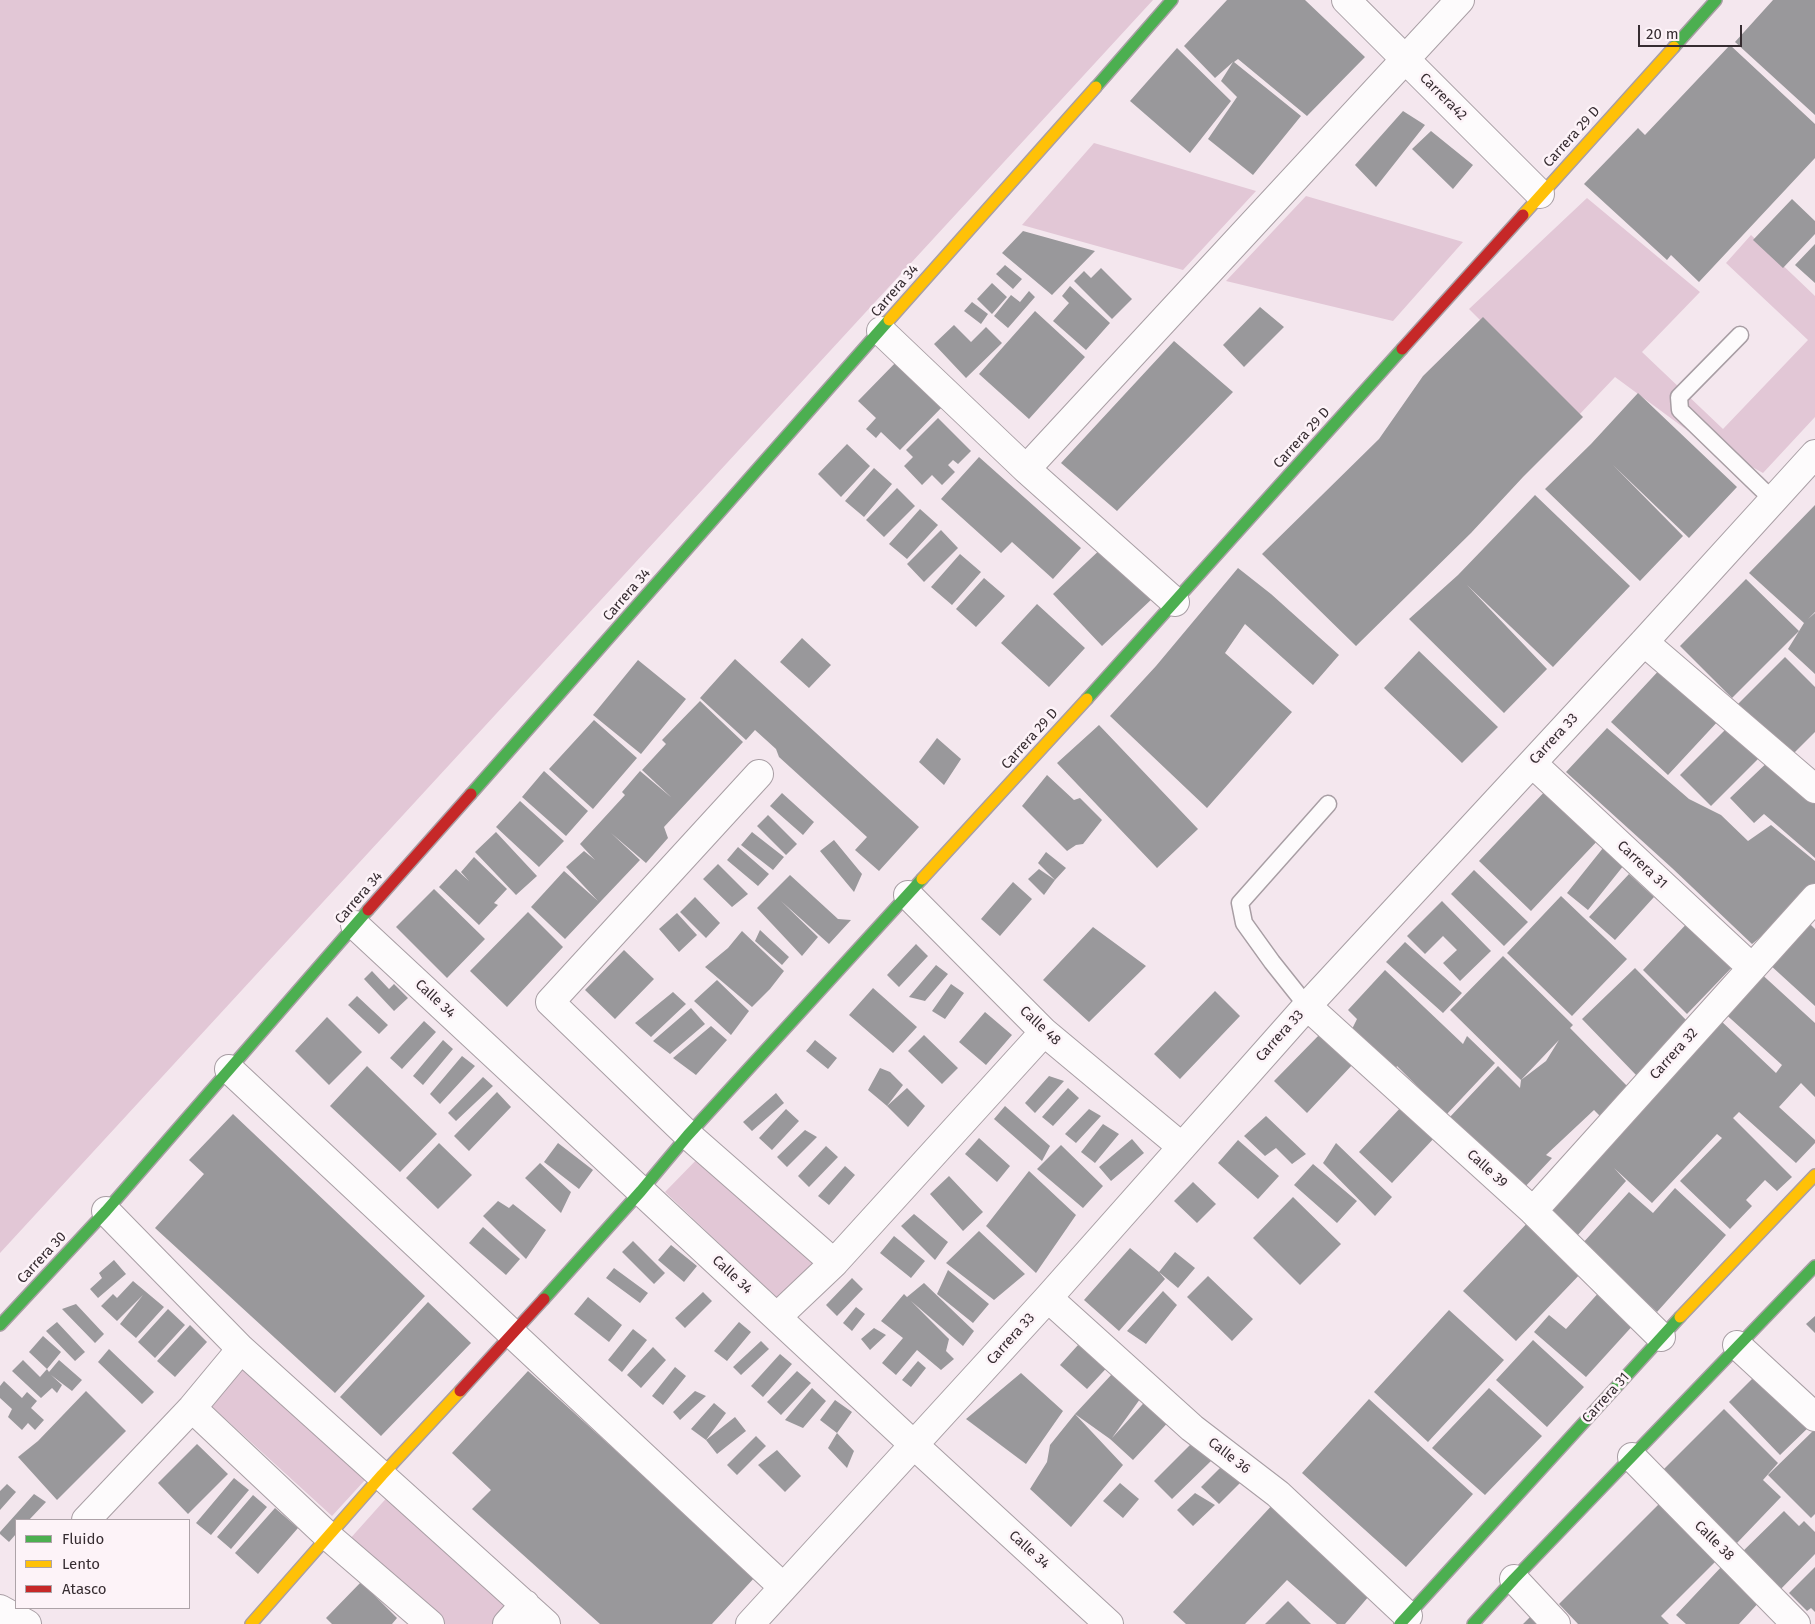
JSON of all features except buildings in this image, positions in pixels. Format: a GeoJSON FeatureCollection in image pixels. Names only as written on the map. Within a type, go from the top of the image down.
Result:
{"type":"FeatureCollection","features":[{"type":"Feature","properties":{"kind":"street","name":"Carrera 34"},"geometry":{"type":"LineString","coordinates":[[106,1211],[228,1069],[1172,0]]}},
{"type":"Feature","properties":{"kind":"street","name":"Carrera42"},"geometry":{"type":"LineString","coordinates":[[1346,0],[1540,194]]}},
{"type":"Feature","properties":{"kind":"street"},"geometry":{"type":"LineString","coordinates":[[1026,469],[1460,0]]}},
{"type":"Feature","properties":{"kind":"street","name":"Carrera 29 D"},"geometry":{"type":"LineString","coordinates":[[251,1624],[382,1475],[513,1334],[641,1191],[688,1135],[1176,602],[1716,0]]}},
{"type":"Feature","properties":{"kind":"street"},"geometry":{"type":"LineString","coordinates":[[880,330],[1026,469],[1176,602]]}},
{"type":"Feature","properties":{"kind":"street","name":"Carrera 33"},"geometry":{"type":"LineString","coordinates":[[750,1624],[1048,1298],[1307,1006],[1815,454]]}},
{"type":"Feature","properties":{"kind":"street"},"geometry":{"type":"LineString","coordinates":[[1644,642],[1815,789]]}},
{"type":"Feature","properties":{"kind":"street","name":"Carrera 31"},"geometry":{"type":"LineString","coordinates":[[1532,763],[1752,968]]}},
{"type":"Feature","properties":{"kind":"street"},"geometry":{"type":"LineString","coordinates":[[759,774],[550,1002],[688,1135],[834,1263]]}},
{"type":"Feature","properties":{"kind":"street","name":"Calle 48"},"geometry":{"type":"LineString","coordinates":[[908,895],[1044,1032],[1182,1147]]}},
{"type":"Feature","properties":{"kind":"street","name":"Carrera 32"},"geometry":{"type":"LineString","coordinates":[[1533,1211],[1815,898]]}},
{"type":"Feature","properties":{"kind":"street","name":"Calle 34"},"geometry":{"type":"LineString","coordinates":[[355,925],[914,1446],[1109,1624]]}},
{"type":"Feature","properties":{"kind":"street","name":"Calle 39"},"geometry":{"type":"LineString","coordinates":[[1307,1006],[1533,1211],[1661,1337]]}},
{"type":"Feature","properties":{"kind":"street"},"geometry":{"type":"LineString","coordinates":[[777,1317],[834,1263],[1044,1032]]}},
{"type":"Feature","properties":{"kind":"street"},"geometry":{"type":"LineString","coordinates":[[228,1069],[783,1587]]}},
{"type":"Feature","properties":{"kind":"street","name":"Carrera 31"},"geometry":{"type":"LineString","coordinates":[[1404,1620],[1661,1337],[1815,1176]]}},
{"type":"Feature","properties":{"kind":"street"},"geometry":{"type":"LineString","coordinates":[[106,1211],[241,1349],[546,1624]]}},
{"type":"Feature","properties":{"kind":"street","name":"Carrera 30"},"geometry":{"type":"LineString","coordinates":[[0,1325],[106,1211]]}},
{"type":"Feature","properties":{"kind":"street"},"geometry":{"type":"LineString","coordinates":[[1473,1624],[1815,1266]]}},
{"type":"Feature","properties":{"kind":"street","name":"Calle 36"},"geometry":{"type":"LineString","coordinates":[[1048,1298],[1192,1428],[1278,1494],[1404,1620]]}},
{"type":"Feature","properties":{"kind":"street"},"geometry":{"type":"LineString","coordinates":[[1737,1346],[1815,1417]]}},
{"type":"Feature","properties":{"kind":"street"},"geometry":{"type":"LineString","coordinates":[[87,1519],[192,1408],[241,1349]]}},
{"type":"Feature","properties":{"kind":"street"},"geometry":{"type":"LineString","coordinates":[[192,1408],[329,1537],[430,1624]]}},
{"type":"Feature","properties":{"kind":"street","name":"Calle 38"},"geometry":{"type":"LineString","coordinates":[[1632,1457],[1796,1624]]}},
{"type":"Feature","properties":{"kind":"street"},"geometry":{"type":"LineString","coordinates":[[1514,1579],[1556,1624]]}},
{"type":"Feature","properties":{"kind":"street"},"geometry":{"type":"LineString","coordinates":[[6,1604],[28,1624]]}},
{"type":"Feature","properties":{"kind":"street"},"geometry":{"type":"LineString","coordinates":[[507,1624],[525,1604]]}},
{"type":"Feature","properties":{"kind":"lane"},"geometry":{"type":"LineString","coordinates":[[1740,335],[1679,398],[1680,410],[1773,500]]}},
{"type":"Feature","properties":{"kind":"lane"},"geometry":{"type":"LineString","coordinates":[[1307,1006],[1244,923],[1240,903],[1328,804]]}},
{"type":"Feature","properties":{"kind":"shaded area"},"geometry":{"type":"Polygon","coordinates":[[[0,0],[1153,0],[0,1253],[0,0]]]}},
{"type":"Feature","properties":{"kind":"shaded area"},"geometry":{"type":"Polygon","coordinates":[[[1094,143],[1256,191],[1183,270],[1022,225],[1094,143]]]}},
{"type":"Feature","properties":{"kind":"shaded area"},"geometry":{"type":"Polygon","coordinates":[[[1306,196],[1463,242],[1393,321],[1226,281],[1306,196]]]}},
{"type":"Feature","properties":{"kind":"shaded area"},"geometry":{"type":"Polygon","coordinates":[[[1587,198],[1700,292],[1642,352],[1723,429],[1808,340],[1726,263],[1751,235],[1815,296],[1815,417],[1763,473],[1691,433],[1615,377],[1577,417],[1469,309],[1587,198]]]}},
{"type":"Feature","properties":{"kind":"shaded area"},"geometry":{"type":"Polygon","coordinates":[[[704,1152],[821,1261],[780,1301],[665,1192],[704,1152]]]}},
{"type":"Feature","properties":{"kind":"shaded area"},"geometry":{"type":"Polygon","coordinates":[[[248,1362],[365,1480],[332,1516],[208,1403],[248,1362]]]}},
{"type":"Feature","properties":{"kind":"shaded area"},"geometry":{"type":"Polygon","coordinates":[[[391,1493],[511,1609],[495,1624],[439,1624],[348,1541],[391,1493]]]}},
{"type":"Feature","properties":{"kind":"traffic: fast"},"geometry":{"type":"LineString","coordinates":[[1096,87],[1172,0]]}},
{"type":"Feature","properties":{"kind":"traffic: fast"},"geometry":{"type":"LineString","coordinates":[[1674,47],[1716,0]]}},
{"type":"Feature","properties":{"kind":"traffic: fast"},"geometry":{"type":"LineString","coordinates":[[471,794],[889,320]]}},
{"type":"Feature","properties":{"kind":"traffic: fast"},"geometry":{"type":"LineString","coordinates":[[1087,699],[1402,349]]}},
{"type":"Feature","properties":{"kind":"traffic: fast"},"geometry":{"type":"LineString","coordinates":[[544,1299],[641,1191],[688,1135],[922,879]]}},
{"type":"Feature","properties":{"kind":"traffic: fast"},"geometry":{"type":"LineString","coordinates":[[0,1325],[106,1211],[368,910]]}},
{"type":"Feature","properties":{"kind":"traffic: fast"},"geometry":{"type":"LineString","coordinates":[[1473,1624],[1815,1266]]}},
{"type":"Feature","properties":{"kind":"traffic: fast"},"geometry":{"type":"LineString","coordinates":[[1400,1624],[1680,1317]]}},
{"type":"Feature","properties":{"kind":"traffic: slow"},"geometry":{"type":"LineString","coordinates":[[1523,215],[1674,47]]}},
{"type":"Feature","properties":{"kind":"traffic: slow"},"geometry":{"type":"LineString","coordinates":[[889,320],[1096,87]]}},
{"type":"Feature","properties":{"kind":"traffic: slow"},"geometry":{"type":"LineString","coordinates":[[922,879],[1087,699]]}},
{"type":"Feature","properties":{"kind":"traffic: slow"},"geometry":{"type":"LineString","coordinates":[[1680,1317],[1815,1175]]}},
{"type":"Feature","properties":{"kind":"traffic: slow"},"geometry":{"type":"LineString","coordinates":[[251,1624],[382,1475],[460,1391]]}},
{"type":"Feature","properties":{"kind":"traffic: jam"},"geometry":{"type":"LineString","coordinates":[[1402,349],[1523,215]]}},
{"type":"Feature","properties":{"kind":"traffic: jam"},"geometry":{"type":"LineString","coordinates":[[368,910],[471,794]]}},
{"type":"Feature","properties":{"kind":"traffic: jam"},"geometry":{"type":"LineString","coordinates":[[460,1391],[544,1299]]}}]}
